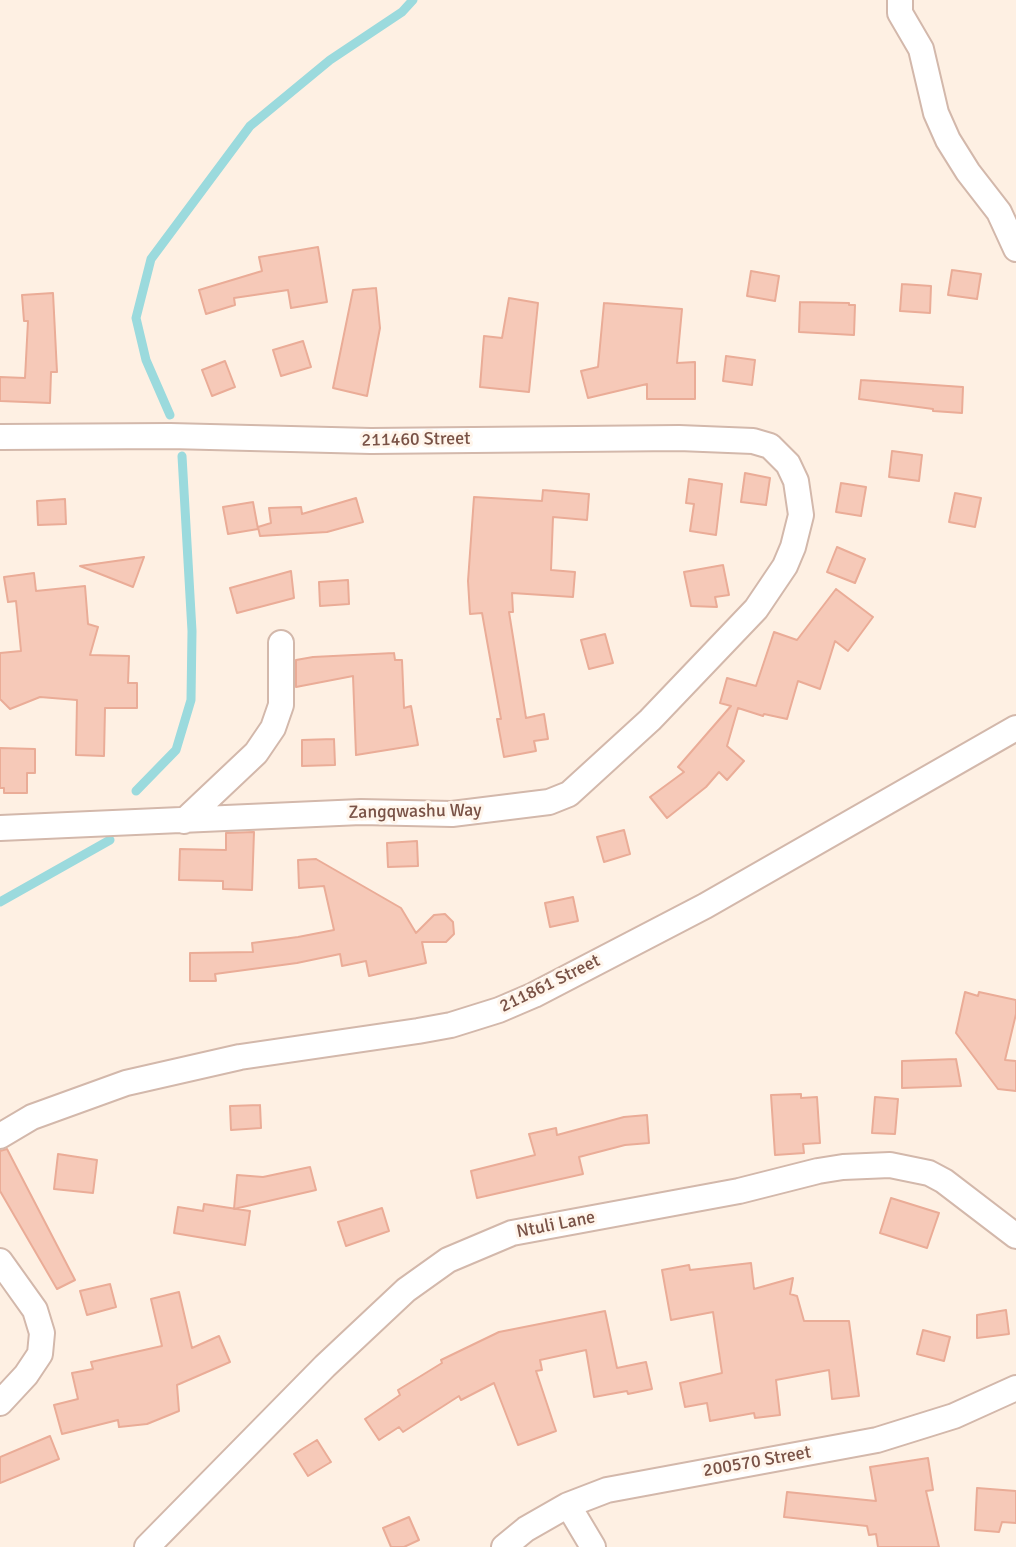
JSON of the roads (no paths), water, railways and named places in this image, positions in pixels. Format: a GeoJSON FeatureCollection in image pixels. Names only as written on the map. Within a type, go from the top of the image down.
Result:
{"type":"FeatureCollection","features":[{"type":"Feature","properties":{"kind":"street"},"geometry":{"type":"LineString","coordinates":[[900,0],[900,13],[921,49],[936,113],[944,131],[968,172],[999,212],[1016,249]]}},
{"type":"Feature","properties":{"kind":"street","name":"211460 Street"},"geometry":{"type":"LineString","coordinates":[[0,437],[170,436],[371,441],[596,437],[753,441],[770,446],[780,454],[796,481],[800,498]]}},
{"type":"Feature","properties":{"kind":"street","name":"Zangqwashu Way"},"geometry":{"type":"LineString","coordinates":[[0,828],[361,812],[452,814],[549,802],[569,794],[650,720],[756,609],[778,577],[793,547],[801,515],[800,498]]}},
{"type":"Feature","properties":{"kind":"street"},"geometry":{"type":"LineString","coordinates":[[184,821],[256,753],[273,727],[281,705],[281,642]]}},
{"type":"Feature","properties":{"kind":"street","name":"211861 Street"},"geometry":{"type":"LineString","coordinates":[[0,1136],[32,1117],[126,1083],[240,1058],[429,1029],[499,1010],[534,995],[705,906],[1016,728]]}},
{"type":"Feature","properties":{"kind":"street","name":"Ntuli Lane"},"geometry":{"type":"LineString","coordinates":[[148,1547],[325,1366],[406,1290],[448,1260],[512,1233],[739,1191],[830,1169],[890,1165],[929,1173],[944,1181],[1016,1236]]}},
{"type":"Feature","properties":{"kind":"street"},"geometry":{"type":"LineString","coordinates":[[0,1261],[35,1310],[42,1333],[40,1354],[26,1375],[0,1403]]}},
{"type":"Feature","properties":{"kind":"street","name":"200570 Street"},"geometry":{"type":"LineString","coordinates":[[504,1547],[526,1529],[568,1505],[607,1490],[877,1440],[954,1416],[1016,1388]]}},
{"type":"Feature","properties":{"kind":"street"},"geometry":{"type":"LineString","coordinates":[[568,1505],[593,1547]]}},
{"type":"Feature","properties":{"kind":"waterway"},"geometry":{"type":"LineString","coordinates":[[170,415],[146,360],[136,318],[151,259],[250,126],[330,60],[402,12],[413,0]]}},
{"type":"Feature","properties":{"kind":"waterway"},"geometry":{"type":"LineString","coordinates":[[136,791],[176,750],[191,700],[192,631],[182,456]]}},
{"type":"Feature","properties":{"kind":"waterway"},"geometry":{"type":"LineString","coordinates":[[0,902],[110,840]]}}]}
